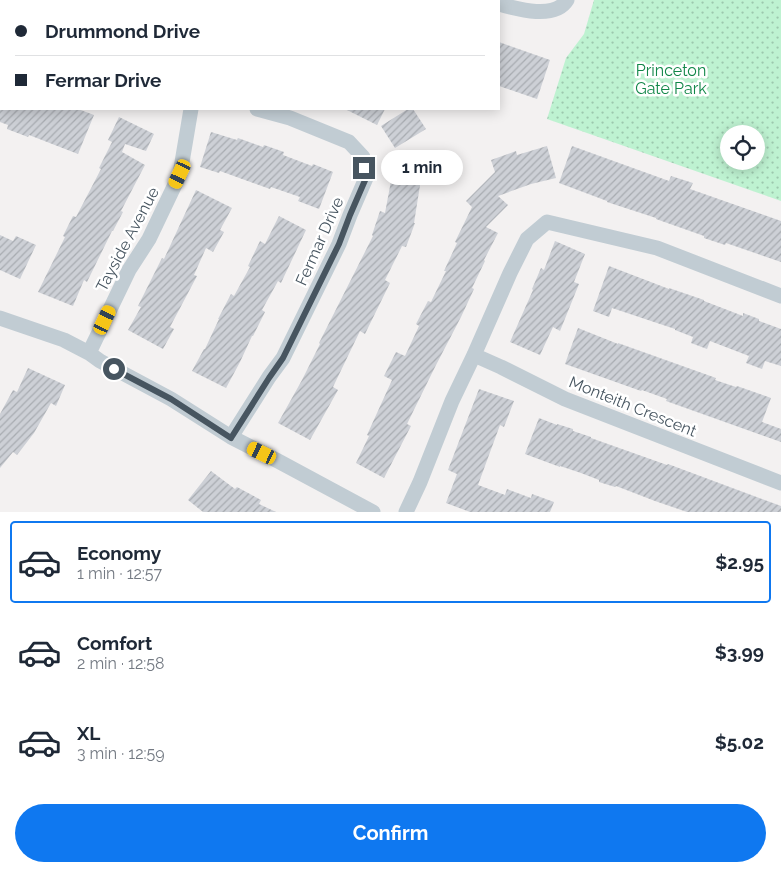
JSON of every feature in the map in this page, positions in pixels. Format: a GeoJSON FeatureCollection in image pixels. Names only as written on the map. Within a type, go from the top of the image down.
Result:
{"type":"FeatureCollection","features":[{"type":"Feature","properties":{"kind":"street"},"geometry":{"type":"LineString","coordinates":[[500,4],[540,12],[555,10],[567,0]]}},
{"type":"Feature","properties":{"kind":"street","name":"Tayside Avenue"},"geometry":{"type":"LineString","coordinates":[[89,353],[129,270],[148,239],[180,174],[191,110]]}},
{"type":"Feature","properties":{"kind":"street","name":"Fermar Drive"},"geometry":{"type":"LineString","coordinates":[[231,438],[283,358],[339,244],[366,178],[363,157],[349,142],[290,118],[261,110]]}},
{"type":"Feature","properties":{"kind":"street"},"geometry":{"type":"LineString","coordinates":[[406,512],[452,401],[510,273],[527,239],[547,222],[656,248],[781,296]]}},
{"type":"Feature","properties":{"kind":"street"},"geometry":{"type":"LineString","coordinates":[[1,320],[64,340],[171,399],[231,438],[374,512]]}},
{"type":"Feature","properties":{"kind":"street","name":"Monteith Crescent"},"geometry":{"type":"LineString","coordinates":[[474,356],[501,367],[565,399],[781,483]]}},
{"type":"Feature","properties":{"kind":"green space","name":"Princeton Gate Park"},"geometry":{"type":"Polygon","coordinates":[[[594,0],[781,0],[781,201],[547,119],[566,58],[584,34],[594,0]]]}},
{"type":"Feature","properties":{"kind":"building"},"geometry":{"type":"Polygon","coordinates":[[[500,42],[550,60],[537,99],[500,86],[500,42]]]}},
{"type":"Feature","properties":{"kind":"building"},"geometry":{"type":"Polygon","coordinates":[[[0,110],[81,110],[94,115],[78,154],[29,135],[28,137],[7,129],[8,125],[0,122],[0,110]]]}},
{"type":"Feature","properties":{"kind":"building"},"geometry":{"type":"Polygon","coordinates":[[[347,110],[384,110],[377,125],[347,110]]]}},
{"type":"Feature","properties":{"kind":"building"},"geometry":{"type":"Polygon","coordinates":[[[406,110],[414,110],[426,129],[395,148],[381,126],[406,110]]]}},
{"type":"Feature","properties":{"kind":"building"},"geometry":{"type":"Polygon","coordinates":[[[119,117],[154,134],[146,151],[125,144],[122,152],[145,165],[87,282],[84,280],[73,306],[38,292],[65,237],[63,236],[73,216],[76,217],[101,169],[99,168],[112,142],[108,140],[119,117]]]}},
{"type":"Feature","properties":{"kind":"building"},"geometry":{"type":"Polygon","coordinates":[[[211,132],[237,140],[238,138],[263,147],[264,145],[284,152],[283,155],[333,172],[319,209],[298,201],[300,197],[271,187],[270,189],[220,171],[219,173],[200,167],[211,132]]]}},
{"type":"Feature","properties":{"kind":"building"},"geometry":{"type":"Polygon","coordinates":[[[547,146],[556,178],[531,184],[498,196],[508,205],[486,227],[498,233],[484,260],[472,288],[474,289],[461,317],[407,424],[411,426],[384,478],[356,463],[392,380],[384,376],[396,352],[405,356],[419,326],[416,324],[428,301],[431,302],[446,271],[444,271],[457,243],[455,242],[472,207],[466,201],[495,172],[491,160],[516,151],[517,155],[547,146]]]}},
{"type":"Feature","properties":{"kind":"building"},"geometry":{"type":"Polygon","coordinates":[[[572,146],[669,181],[671,176],[693,183],[690,189],[781,221],[781,262],[726,243],[725,245],[704,238],[704,236],[559,183],[572,146]]]}},
{"type":"Feature","properties":{"kind":"building"},"geometry":{"type":"Polygon","coordinates":[[[395,152],[431,152],[431,179],[421,179],[415,223],[406,247],[402,246],[385,280],[390,283],[365,334],[360,331],[333,387],[338,390],[310,440],[278,423],[302,380],[373,236],[380,211],[385,213],[391,181],[395,181],[395,152]]]}},
{"type":"Feature","properties":{"kind":"building"},"geometry":{"type":"Polygon","coordinates":[[[196,190],[232,208],[220,230],[224,232],[213,252],[206,248],[194,275],[197,276],[170,327],[174,329],[163,349],[128,330],[141,307],[138,306],[162,258],[164,259],[196,190]]]}},
{"type":"Feature","properties":{"kind":"building"},"geometry":{"type":"Polygon","coordinates":[[[279,216],[306,230],[281,283],[278,281],[262,310],[265,312],[226,388],[192,371],[205,349],[231,294],[234,296],[250,267],[248,266],[260,241],[265,244],[279,216]]]}},
{"type":"Feature","properties":{"kind":"building"},"geometry":{"type":"Polygon","coordinates":[[[0,235],[13,241],[16,236],[36,245],[20,279],[0,270],[0,235]]]}},
{"type":"Feature","properties":{"kind":"building"},"geometry":{"type":"Polygon","coordinates":[[[555,241],[585,254],[574,282],[579,284],[560,331],[553,327],[540,355],[510,342],[541,268],[544,270],[555,241]]]}},
{"type":"Feature","properties":{"kind":"building"},"geometry":{"type":"Polygon","coordinates":[[[609,266],[743,316],[743,313],[781,329],[781,366],[765,361],[762,369],[746,363],[749,356],[710,341],[707,349],[691,343],[693,337],[675,329],[612,308],[609,317],[593,311],[609,266]]]}},
{"type":"Feature","properties":{"kind":"building"},"geometry":{"type":"Polygon","coordinates":[[[578,328],[716,378],[715,380],[771,398],[762,422],[781,429],[781,442],[666,401],[667,399],[565,364],[578,328]]]}},
{"type":"Feature","properties":{"kind":"building"},"geometry":{"type":"Polygon","coordinates":[[[28,368],[65,385],[56,406],[51,403],[34,433],[17,455],[13,452],[0,468],[0,414],[13,390],[17,392],[28,368]]]}},
{"type":"Feature","properties":{"kind":"building"},"geometry":{"type":"Polygon","coordinates":[[[479,389],[514,401],[504,427],[500,425],[478,485],[505,495],[507,489],[531,498],[532,494],[554,502],[550,512],[470,512],[446,503],[457,474],[448,470],[479,389]]]}},
{"type":"Feature","properties":{"kind":"building"},"geometry":{"type":"Polygon","coordinates":[[[539,418],[781,506],[781,512],[687,512],[525,454],[539,418]]]}},
{"type":"Feature","properties":{"kind":"building"},"geometry":{"type":"Polygon","coordinates":[[[211,471],[235,489],[237,487],[261,500],[259,504],[276,512],[203,512],[188,500],[211,471]]]}},
{"type":"Feature","properties":{"kind":"route"},"geometry":{"type":"LineString","coordinates":[[114,369],[171,399],[231,438],[283,358],[339,244],[366,178],[364,168]]}}]}
